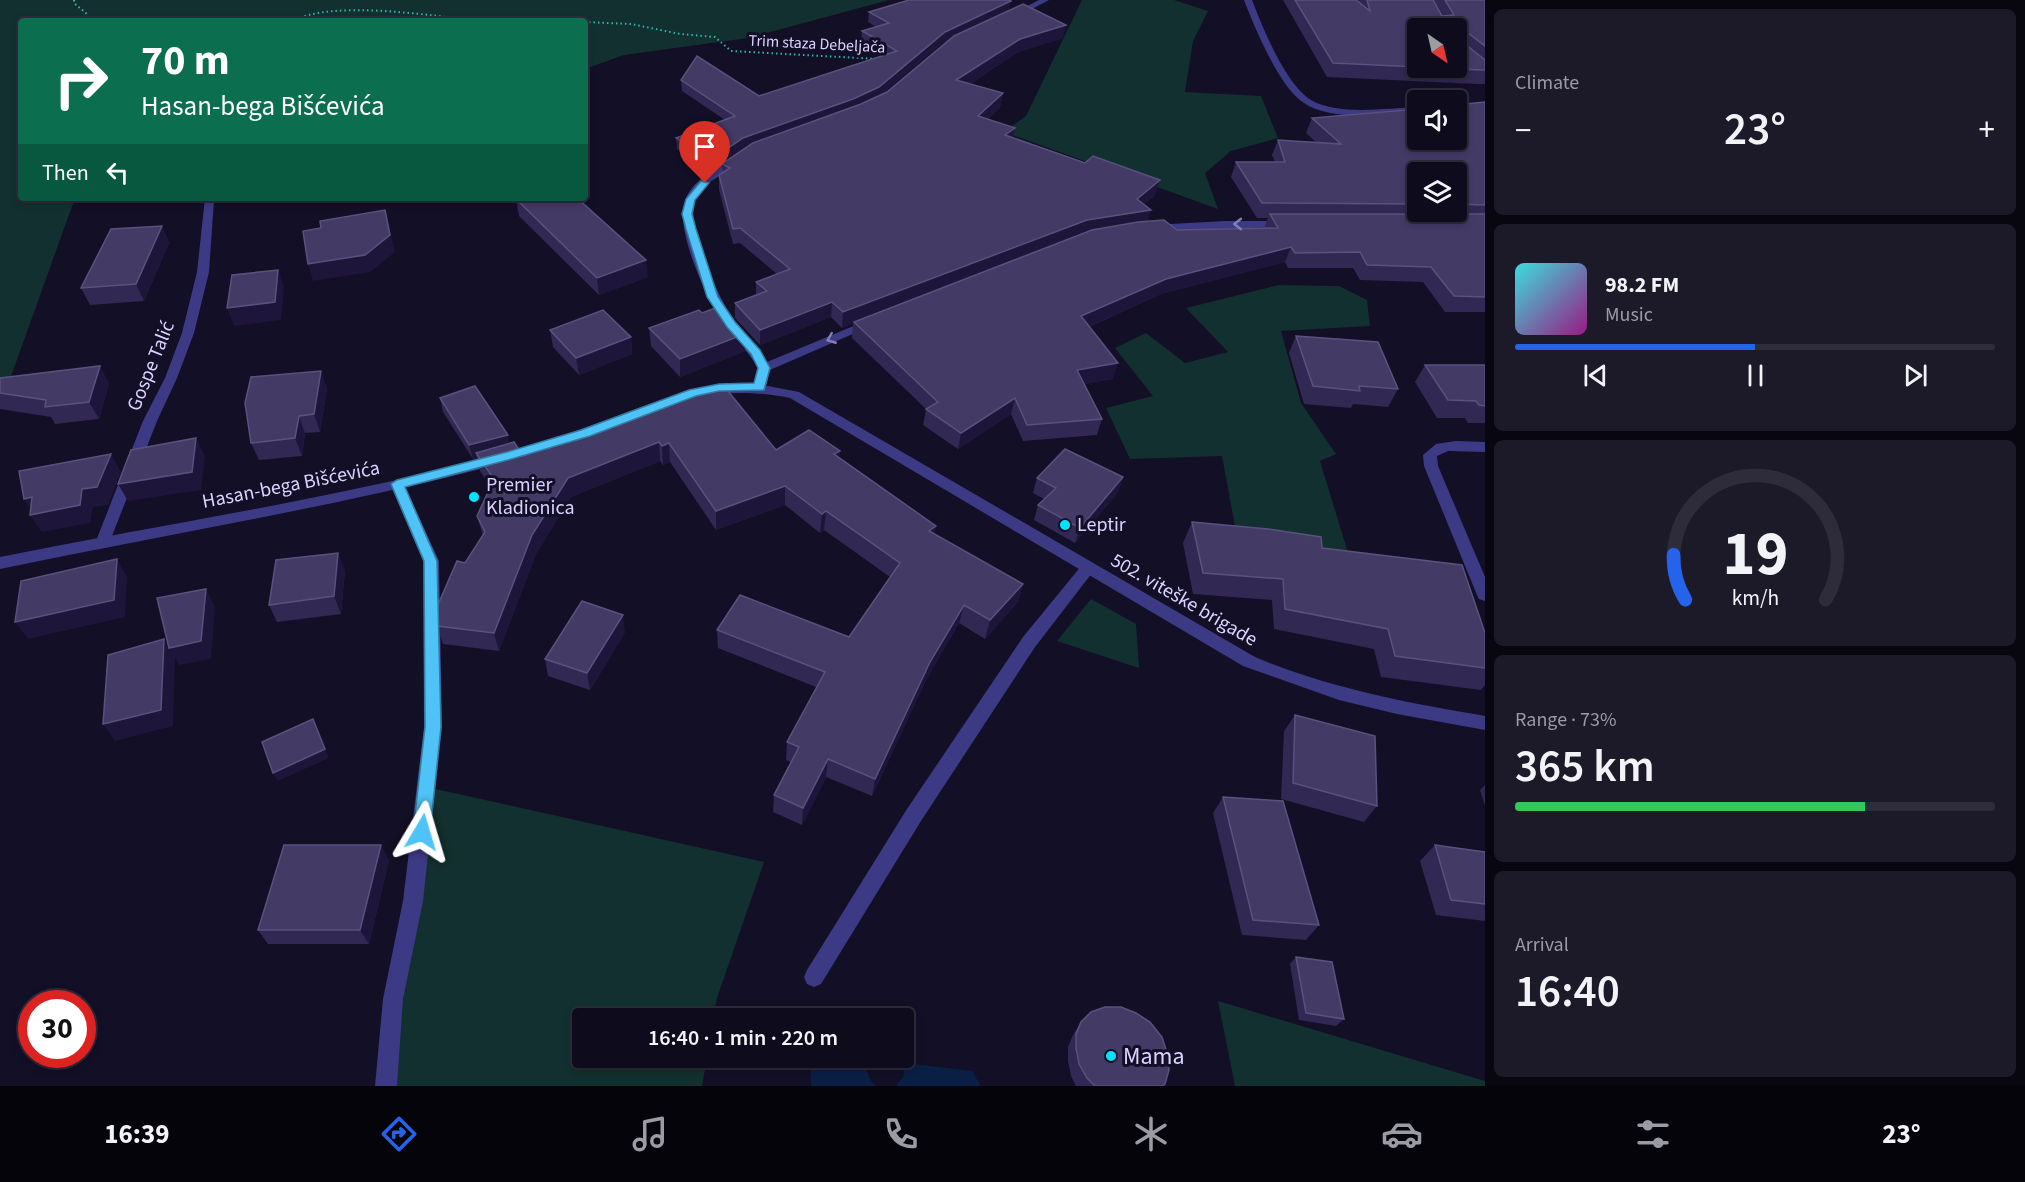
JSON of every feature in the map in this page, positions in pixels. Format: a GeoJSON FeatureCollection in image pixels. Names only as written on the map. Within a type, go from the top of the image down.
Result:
{"type":"FeatureCollection","features":[{"type":"Feature","properties":{"kind":"street"},"geometry":{"type":"LineString","coordinates":[[1003,20],[1045,0]]}},
{"type":"Feature","properties":{"kind":"street"},"geometry":{"type":"LineString","coordinates":[[1248,0],[1254,19],[1296,92],[1307,102],[1346,111],[1407,110]]}},
{"type":"Feature","properties":{"kind":"street"},"geometry":{"type":"LineString","coordinates":[[748,153],[705,183],[691,199],[687,214],[713,297],[730,324],[756,352],[764,368],[759,387]]}},
{"type":"Feature","properties":{"kind":"street","name":"Gospe Talić"},"geometry":{"type":"LineString","coordinates":[[103,541],[150,421],[171,378],[188,333],[203,272],[209,201]]}},
{"type":"Feature","properties":{"kind":"street"},"geometry":{"type":"LineString","coordinates":[[1143,230],[1226,224],[1301,224]]}},
{"type":"Feature","properties":{"kind":"street"},"geometry":{"type":"LineString","coordinates":[[764,368],[882,320]]}},
{"type":"Feature","properties":{"kind":"street","name":"Hasan-bega Bišćevića"},"geometry":{"type":"LineString","coordinates":[[0,563],[397,484],[508,456],[585,433],[693,393],[726,387],[759,387],[794,395]]}},
{"type":"Feature","properties":{"kind":"street","name":"502. viteške brigade"},"geometry":{"type":"LineString","coordinates":[[794,395],[1087,569],[1253,663],[1300,681],[1372,701],[1485,723]]}},
{"type":"Feature","properties":{"kind":"street"},"geometry":{"type":"LineString","coordinates":[[1485,447],[1450,446],[1435,449],[1430,455],[1431,466],[1485,594]]}},
{"type":"Feature","properties":{"kind":"street"},"geometry":{"type":"LineString","coordinates":[[387,1086],[393,999],[413,901],[433,727],[430,561],[397,484]]}},
{"type":"Feature","properties":{"kind":"street"},"geometry":{"type":"LineString","coordinates":[[814,977],[914,815],[1029,642],[1087,569]]}},
{"type":"Feature","properties":{"kind":"path"},"geometry":{"type":"LineString","coordinates":[[74,0],[74,3],[88,15],[88,18]]}},
{"type":"Feature","properties":{"kind":"path"},"geometry":{"type":"LineString","coordinates":[[296,18],[305,12],[327,7],[355,6],[453,18]]}},
{"type":"Feature","properties":{"kind":"path","name":"Trim staza Debeljača"},"geometry":{"type":"LineString","coordinates":[[588,21],[631,24],[680,34],[715,38],[731,51],[887,59]]}},
{"type":"Feature","properties":{"kind":"green space"},"geometry":{"type":"Polygon","coordinates":[[[0,0],[889,0],[748,38],[624,55],[588,68],[588,18],[18,18],[18,201],[74,201],[0,407],[0,0]]]}},
{"type":"Feature","properties":{"kind":"green space"},"geometry":{"type":"Polygon","coordinates":[[[1082,0],[1174,0],[1208,11],[1193,41],[1185,92],[1261,96],[1278,138],[1231,151],[1205,173],[1218,209],[1004,132],[1026,116],[1082,0]]]}},
{"type":"Feature","properties":{"kind":"green space"},"geometry":{"type":"Polygon","coordinates":[[[1279,285],[1339,286],[1367,300],[1370,326],[1281,331],[1301,403],[1336,454],[1320,461],[1353,569],[1237,537],[1222,456],[1130,459],[1106,408],[1153,396],[1115,348],[1146,333],[1185,363],[1228,352],[1186,308],[1279,285]]]}},
{"type":"Feature","properties":{"kind":"green space"},"geometry":{"type":"Polygon","coordinates":[[[1091,599],[1136,624],[1139,668],[1057,641],[1091,599]]]}},
{"type":"Feature","properties":{"kind":"green space"},"geometry":{"type":"Polygon","coordinates":[[[427,787],[764,862],[715,1008],[572,1008],[572,1068],[705,1068],[702,1086],[387,1086],[427,787]]]}},
{"type":"Feature","properties":{"kind":"green space"},"geometry":{"type":"Polygon","coordinates":[[[1218,1001],[1485,1081],[1485,1086],[1235,1086],[1218,1001]]]}},
{"type":"Feature","properties":{"kind":"water"},"geometry":{"type":"Polygon","coordinates":[[[914,1064],[972,1071],[981,1086],[896,1086],[903,1077],[904,1068],[914,1068],[914,1064]]]}},
{"type":"Feature","properties":{"kind":"water"},"geometry":{"type":"Polygon","coordinates":[[[810,1068],[865,1068],[871,1081],[877,1086],[811,1086],[810,1068]]]}},
{"type":"Feature","properties":{"kind":"building"},"geometry":{"type":"Polygon","coordinates":[[[909,0],[1011,1],[945,32],[879,87],[853,99],[743,138],[711,160],[676,138],[735,116],[681,80],[697,56],[759,96],[897,51],[862,31],[889,23],[869,12],[909,0]]]}},
{"type":"Feature","properties":{"kind":"building"},"geometry":{"type":"Polygon","coordinates":[[[1295,0],[1356,0],[1370,11],[1367,0],[1433,0],[1442,16],[1454,15],[1445,0],[1485,0],[1485,46],[1467,32],[1467,18],[1407,18],[1407,66],[1333,63],[1295,0]]]}},
{"type":"Feature","properties":{"kind":"building"},"geometry":{"type":"Polygon","coordinates":[[[1023,4],[1066,25],[1020,39],[956,80],[1003,93],[978,116],[1015,128],[1005,135],[1085,163],[1093,156],[1160,180],[1137,199],[1151,210],[1087,220],[843,312],[832,302],[760,330],[735,303],[767,291],[756,282],[790,269],[740,228],[733,229],[719,175],[730,168],[722,164],[753,143],[861,104],[887,92],[954,36],[1023,4]]]}},
{"type":"Feature","properties":{"kind":"building"},"geometry":{"type":"Polygon","coordinates":[[[1467,46],[1485,60],[1485,70],[1467,69],[1467,46]]]}},
{"type":"Feature","properties":{"kind":"building"},"geometry":{"type":"Polygon","coordinates":[[[1485,102],[1485,205],[1467,204],[1467,162],[1407,162],[1407,204],[1262,203],[1236,162],[1285,162],[1278,140],[1341,144],[1312,118],[1407,110],[1407,150],[1467,150],[1467,104],[1485,102]]]}},
{"type":"Feature","properties":{"kind":"building"},"geometry":{"type":"Polygon","coordinates":[[[518,201],[580,201],[646,260],[597,278],[518,201]]]}},
{"type":"Feature","properties":{"kind":"building"},"geometry":{"type":"Polygon","coordinates":[[[385,210],[390,235],[365,255],[308,264],[303,231],[321,228],[320,221],[385,210]]]}},
{"type":"Feature","properties":{"kind":"building"},"geometry":{"type":"Polygon","coordinates":[[[1270,214],[1407,214],[1407,222],[1467,222],[1467,214],[1485,214],[1485,297],[1454,296],[1431,267],[1367,265],[1360,252],[1295,253],[1291,247],[1166,279],[1081,316],[1118,363],[1077,370],[1102,419],[1027,425],[1015,398],[961,433],[926,409],[938,402],[854,322],[1092,230],[1164,220],[1177,230],[1278,228],[1270,214]]]}},
{"type":"Feature","properties":{"kind":"building"},"geometry":{"type":"Polygon","coordinates":[[[162,226],[136,284],[81,288],[111,229],[162,226]]]}},
{"type":"Feature","properties":{"kind":"building"},"geometry":{"type":"Polygon","coordinates":[[[278,270],[275,302],[227,308],[232,275],[278,270]]]}},
{"type":"Feature","properties":{"kind":"building"},"geometry":{"type":"Polygon","coordinates":[[[721,306],[745,334],[680,359],[649,328],[699,310],[702,313],[721,306]]]}},
{"type":"Feature","properties":{"kind":"building"},"geometry":{"type":"Polygon","coordinates":[[[603,310],[631,337],[576,358],[550,330],[603,310]]]}},
{"type":"Feature","properties":{"kind":"building"},"geometry":{"type":"Polygon","coordinates":[[[1296,336],[1378,342],[1398,389],[1359,386],[1360,391],[1313,386],[1296,336]]]}},
{"type":"Feature","properties":{"kind":"building"},"geometry":{"type":"Polygon","coordinates":[[[1425,365],[1485,365],[1485,406],[1479,405],[1476,401],[1448,400],[1425,365]]]}},
{"type":"Feature","properties":{"kind":"building"},"geometry":{"type":"Polygon","coordinates":[[[100,366],[89,402],[45,407],[46,400],[0,393],[0,378],[100,366]]]}},
{"type":"Feature","properties":{"kind":"building"},"geometry":{"type":"Polygon","coordinates":[[[321,371],[314,414],[299,416],[295,438],[251,443],[245,403],[251,377],[321,371]]]}},
{"type":"Feature","properties":{"kind":"building"},"geometry":{"type":"Polygon","coordinates":[[[723,385],[776,450],[809,430],[840,451],[834,454],[936,526],[929,531],[1023,584],[990,620],[964,605],[930,662],[875,779],[828,759],[803,808],[774,795],[799,747],[787,742],[825,672],[717,630],[740,595],[849,637],[900,563],[826,511],[822,514],[785,486],[716,511],[669,443],[662,446],[659,442],[568,478],[532,535],[494,633],[437,626],[437,607],[457,561],[465,563],[485,532],[477,516],[494,479],[476,453],[514,442],[523,456],[628,416],[723,385]]]}},
{"type":"Feature","properties":{"kind":"building"},"geometry":{"type":"Polygon","coordinates":[[[475,386],[508,435],[469,445],[440,398],[475,386]]]}},
{"type":"Feature","properties":{"kind":"building"},"geometry":{"type":"Polygon","coordinates":[[[196,438],[192,472],[118,484],[131,450],[196,438]]]}},
{"type":"Feature","properties":{"kind":"building"},"geometry":{"type":"Polygon","coordinates":[[[1065,449],[1123,477],[1080,528],[1038,505],[1056,488],[1037,478],[1065,449]]]}},
{"type":"Feature","properties":{"kind":"building"},"geometry":{"type":"Polygon","coordinates":[[[111,454],[97,487],[82,489],[80,505],[30,515],[32,497],[24,499],[19,471],[111,454]]]}},
{"type":"Feature","properties":{"kind":"building"},"geometry":{"type":"Polygon","coordinates":[[[1192,522],[1268,529],[1321,537],[1322,548],[1462,565],[1485,633],[1485,668],[1395,656],[1388,629],[1285,609],[1283,579],[1203,573],[1192,522]]]}},
{"type":"Feature","properties":{"kind":"building"},"geometry":{"type":"Polygon","coordinates":[[[338,553],[334,596],[269,605],[276,560],[338,553]]]}},
{"type":"Feature","properties":{"kind":"building"},"geometry":{"type":"Polygon","coordinates":[[[117,559],[114,600],[15,622],[21,581],[117,559]]]}},
{"type":"Feature","properties":{"kind":"building"},"geometry":{"type":"Polygon","coordinates":[[[206,589],[201,641],[169,648],[157,598],[206,589]]]}},
{"type":"Feature","properties":{"kind":"building"},"geometry":{"type":"Polygon","coordinates":[[[582,601],[623,615],[587,673],[545,659],[582,601]]]}},
{"type":"Feature","properties":{"kind":"building"},"geometry":{"type":"Polygon","coordinates":[[[164,639],[161,710],[103,724],[108,655],[164,639]]]}},
{"type":"Feature","properties":{"kind":"building"},"geometry":{"type":"Polygon","coordinates":[[[1295,715],[1375,736],[1377,806],[1293,783],[1295,715]]]}},
{"type":"Feature","properties":{"kind":"building"},"geometry":{"type":"Polygon","coordinates":[[[313,719],[325,749],[273,773],[262,742],[313,719]]]}},
{"type":"Feature","properties":{"kind":"building"},"geometry":{"type":"Polygon","coordinates":[[[1223,797],[1283,801],[1319,925],[1253,920],[1223,797]]]}},
{"type":"Feature","properties":{"kind":"building"},"geometry":{"type":"Polygon","coordinates":[[[284,845],[381,845],[360,930],[258,930],[284,845]]]}},
{"type":"Feature","properties":{"kind":"building"},"geometry":{"type":"Polygon","coordinates":[[[1435,845],[1485,852],[1485,904],[1451,900],[1435,845]]]}},
{"type":"Feature","properties":{"kind":"building"},"geometry":{"type":"Polygon","coordinates":[[[1296,957],[1332,962],[1344,1019],[1306,1013],[1296,957]]]}},
{"type":"Feature","properties":{"kind":"building","name":"Mama"},"geometry":{"type":"Polygon","coordinates":[[[1105,1007],[1121,1007],[1136,1013],[1150,1022],[1162,1037],[1169,1070],[1163,1086],[1095,1086],[1087,1078],[1079,1064],[1076,1034],[1081,1022],[1091,1012],[1105,1007]]]}},
{"type":"Feature","properties":{"kind":"place","name":"Premier Kladionica"},"geometry":{"type":"Point","coordinates":[474,497]}},
{"type":"Feature","properties":{"kind":"place","name":"Leptir"},"geometry":{"type":"Point","coordinates":[1065,525]}},
{"type":"Feature","properties":{"kind":"place","name":"Mama"},"geometry":{"type":"Point","coordinates":[1111,1056]}},
{"type":"Feature","properties":{"kind":"route"},"geometry":{"type":"LineString","coordinates":[[422,832],[433,727],[430,561],[397,484],[508,456],[585,433],[693,393],[734,386],[759,387],[764,368],[756,352],[730,324],[713,297],[687,214],[691,199],[705,183]]}}]}
